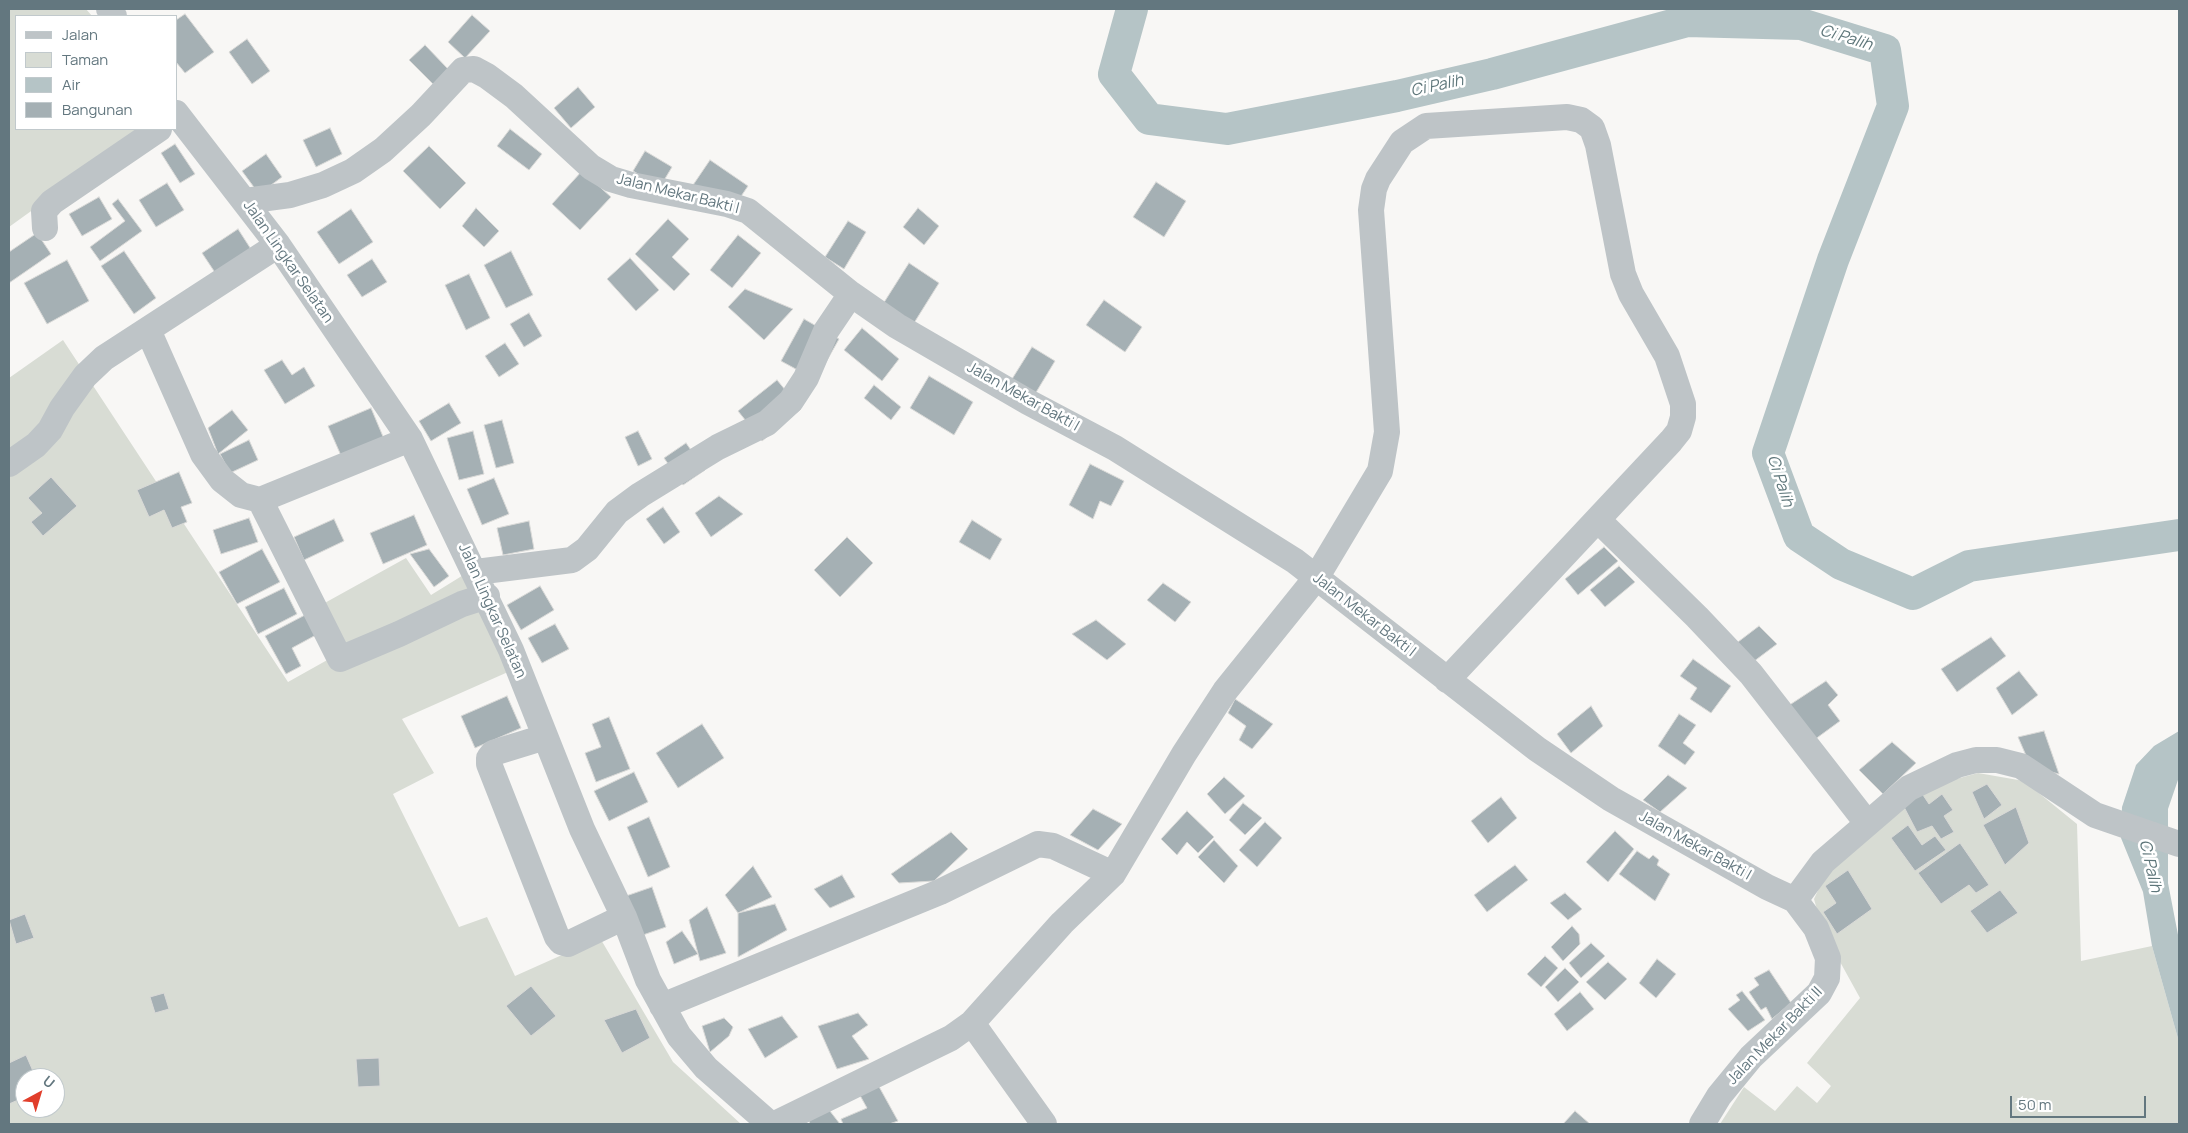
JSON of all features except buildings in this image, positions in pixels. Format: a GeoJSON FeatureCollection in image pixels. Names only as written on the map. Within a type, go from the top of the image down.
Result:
{"type":"FeatureCollection","features":[{"type":"Feature","properties":{"kind":"street","name":"Jalan Mekar Bakti I"},"geometry":{"type":"LineString","coordinates":[[245,201],[290,195],[323,185],[353,171],[383,150],[421,115],[463,70],[474,69],[488,76],[514,96],[598,171],[611,179],[631,185],[727,204],[748,211],[851,294],[897,326],[1028,402],[1115,448],[1259,537],[1316,578],[1537,749],[1611,799],[1767,887],[1795,900]]}},
{"type":"Feature","properties":{"kind":"street"},"geometry":{"type":"LineString","coordinates":[[775,1124],[951,1038],[972,1023],[1062,923],[1113,874],[1184,754],[1225,690],[1316,578],[1380,471],[1387,432],[1370,210],[1378,179],[1402,142],[1426,126],[1567,117],[1580,120],[1592,128],[1598,145],[1623,274],[1631,294],[1667,356],[1682,404],[1683,417],[1679,431],[1671,441],[1447,680]]}},
{"type":"Feature","properties":{"kind":"street","name":"Jalan Lingkar Selatan"},"geometry":{"type":"LineString","coordinates":[[178,124],[245,201],[278,245],[410,439],[487,596],[582,829],[624,917],[648,980],[679,1036],[706,1068],[770,1124]]}},
{"type":"Feature","properties":{"kind":"street"},"geometry":{"type":"LineString","coordinates":[[44,228],[44,211],[52,202],[154,130]]}},
{"type":"Feature","properties":{"kind":"street"},"geometry":{"type":"LineString","coordinates":[[9,464],[36,445],[50,430],[62,408],[85,376],[104,358],[278,245]]}},
{"type":"Feature","properties":{"kind":"street"},"geometry":{"type":"LineString","coordinates":[[476,572],[572,560],[587,549],[617,512],[640,495],[718,447],[767,423],[791,401],[806,378],[826,331],[851,294]]}},
{"type":"Feature","properties":{"kind":"street"},"geometry":{"type":"LineString","coordinates":[[148,330],[203,454],[222,480],[241,495],[260,500],[410,439]]}},
{"type":"Feature","properties":{"kind":"street"},"geometry":{"type":"LineString","coordinates":[[260,500],[340,658],[462,604],[487,596]]}},
{"type":"Feature","properties":{"kind":"street"},"geometry":{"type":"LineString","coordinates":[[1598,520],[1697,617],[1751,674],[1868,823]]}},
{"type":"Feature","properties":{"kind":"street"},"geometry":{"type":"LineString","coordinates":[[545,737],[493,753],[489,758],[489,764],[557,937],[561,942],[568,944],[624,917]]}},
{"type":"Feature","properties":{"kind":"street"},"geometry":{"type":"LineString","coordinates":[[1795,900],[1823,862],[1909,788],[1932,775],[1976,760],[1997,760],[2021,766],[2095,815],[2179,844]]}},
{"type":"Feature","properties":{"kind":"street"},"geometry":{"type":"LineString","coordinates":[[662,1006],[940,892],[1038,844],[1053,846],[1113,874]]}},
{"type":"Feature","properties":{"kind":"street","name":"Jalan Mekar Bakti II"},"geometry":{"type":"LineString","coordinates":[[1702,1124],[1719,1096],[1751,1057],[1820,993],[1827,978],[1828,958],[1816,928],[1795,900]]}},
{"type":"Feature","properties":{"kind":"street"},"geometry":{"type":"LineString","coordinates":[[972,1023],[1044,1124]]}},
{"type":"Feature","properties":{"kind":"green space"},"geometry":{"type":"Polygon","coordinates":[[[9,9],[86,9],[91,15],[15,15],[15,130],[144,130],[9,227],[9,9]]]}},
{"type":"Feature","properties":{"kind":"green space"},"geometry":{"type":"Polygon","coordinates":[[[63,340],[288,682],[338,654],[312,610],[406,558],[431,595],[465,574],[508,672],[402,719],[434,773],[393,794],[459,927],[487,917],[515,976],[600,938],[673,1062],[741,1124],[9,1124],[9,378],[63,340]]]}},
{"type":"Feature","properties":{"kind":"green space"},"geometry":{"type":"Polygon","coordinates":[[[1978,773],[2024,781],[2077,824],[2081,961],[2152,946],[2179,1042],[2179,1124],[1720,1124],[1744,1087],[1775,1111],[1797,1086],[1817,1103],[1831,1086],[1807,1063],[1860,998],[1823,931],[1814,899],[1826,873],[1885,822],[1938,784],[1978,773]]]}},
{"type":"Feature","properties":{"kind":"water"},"geometry":{"type":"Polygon","coordinates":[[[2179,731],[2179,777],[2168,809],[2168,883],[2179,940],[2179,1042],[2152,946],[2143,892],[2121,838],[2122,807],[2136,765],[2154,746],[2179,731]]]}},
{"type":"Feature","properties":{"kind":"waterway","name":"Ci Palih"},"geometry":{"type":"LineString","coordinates":[[1132,9],[1114,74],[1149,119],[1227,129],[1397,96],[1492,74],[1687,21],[1801,24],[1885,50],[1893,106],[1833,260],[1768,453],[1799,536],[1841,564],[1913,594],[1969,566],[2179,535]]}}]}
